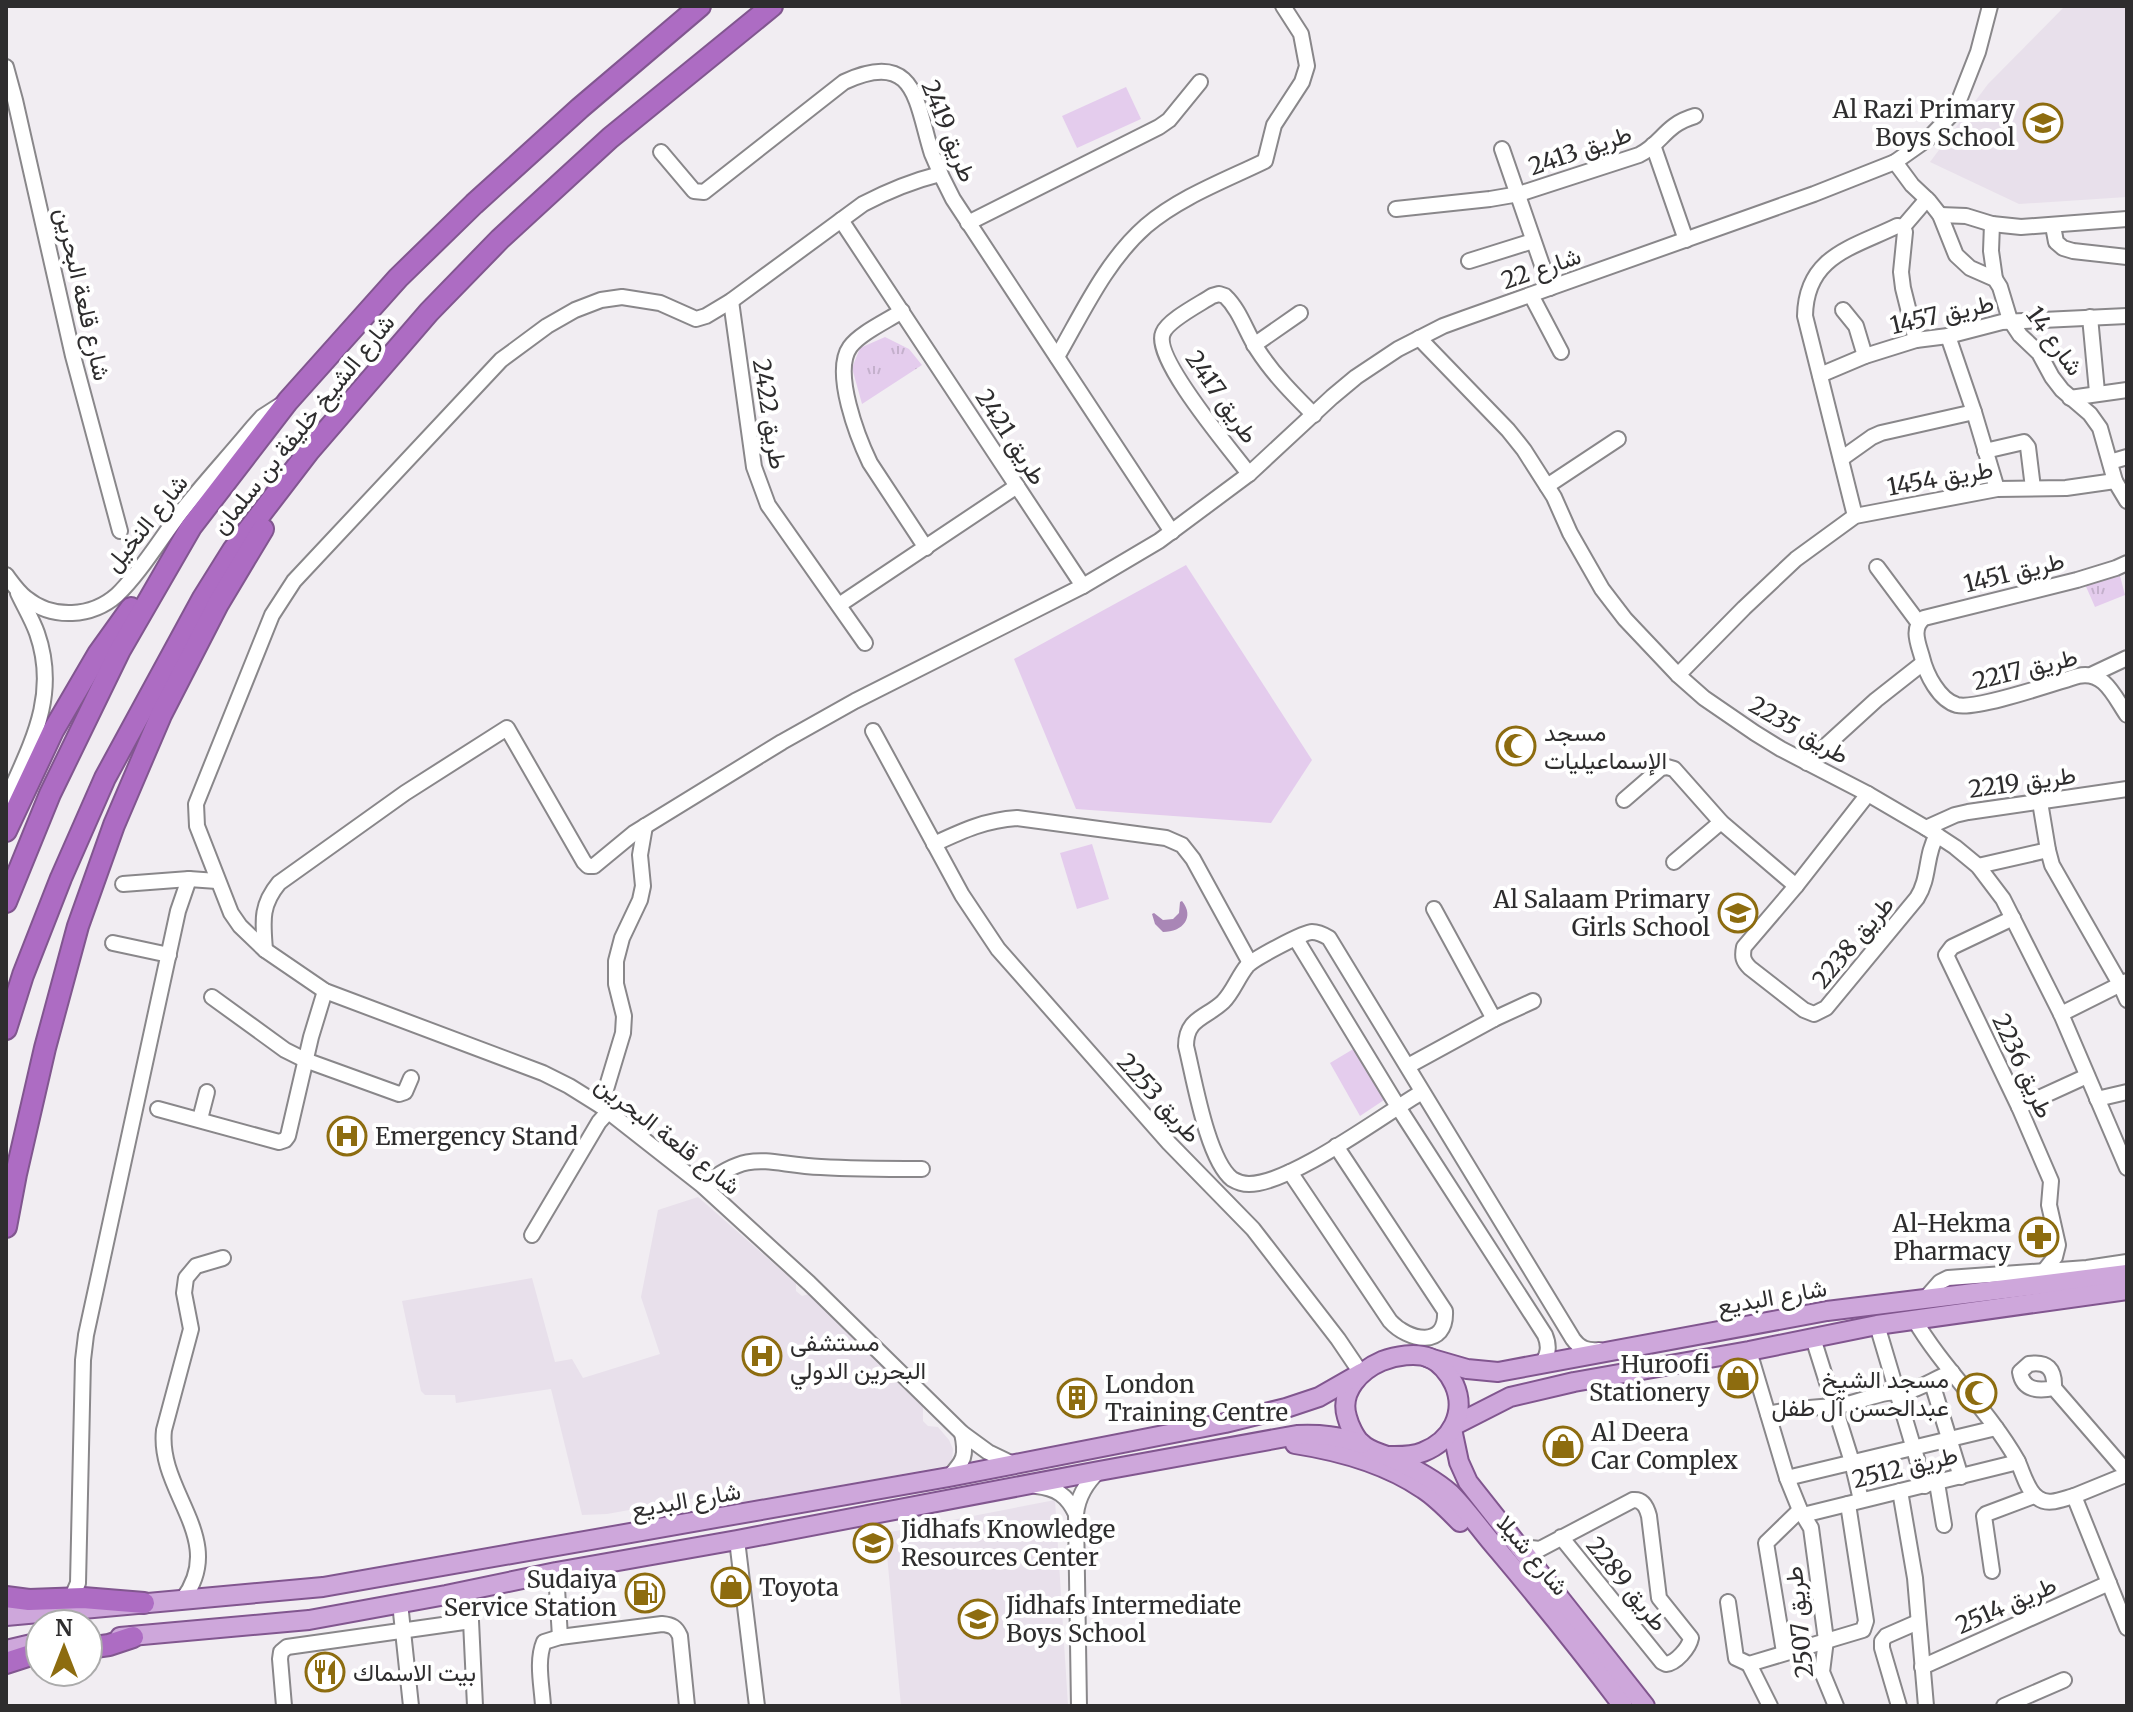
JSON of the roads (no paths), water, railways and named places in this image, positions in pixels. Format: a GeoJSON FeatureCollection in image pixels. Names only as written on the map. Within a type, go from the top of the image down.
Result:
{"type":"FeatureCollection","features":[{"type":"Feature","properties":{"kind":"highway","name":"شارع الشيخ خليفة بن سلمان"},"geometry":{"type":"LineString","coordinates":[[6,902],[50,794],[120,650],[191,527],[288,401],[398,278],[474,204],[700,6]]}},
{"type":"Feature","properties":{"kind":"highway","name":"شارع الشيخ خليفة بن سلمان"},"geometry":{"type":"LineString","coordinates":[[6,1029],[23,975],[61,878],[105,778],[210,586],[233,550],[309,451],[429,312],[500,239],[610,138],[772,6]]}},
{"type":"Feature","properties":{"kind":"highway"},"geometry":{"type":"LineString","coordinates":[[6,1227],[45,1048],[78,926],[114,825],[161,715],[218,604],[309,451]]}},
{"type":"Feature","properties":{"kind":"highway"},"geometry":{"type":"LineString","coordinates":[[6,831],[53,731],[98,654],[191,527]]}},
{"type":"Feature","properties":{"kind":"highway"},"geometry":{"type":"LineString","coordinates":[[6,1597],[29,1600],[77,1594],[144,1603]]}},
{"type":"Feature","properties":{"kind":"highway"},"geometry":{"type":"LineString","coordinates":[[104,1646],[133,1637]]}},
{"type":"Feature","properties":{"kind":"main road","name":"شارع البديع"},"geometry":{"type":"LineString","coordinates":[[1429,1358],[1481,1371],[1498,1372],[1827,1311],[1925,1299],[2040,1278],[2127,1274]]}},
{"type":"Feature","properties":{"kind":"main road","name":"شارع البديع"},"geometry":{"type":"LineString","coordinates":[[1454,1427],[1501,1401],[1574,1382],[1877,1325],[2127,1290]]}},
{"type":"Feature","properties":{"kind":"main road"},"geometry":{"type":"LineString","coordinates":[[1414,1355],[1429,1358],[1441,1366],[1457,1391],[1460,1409],[1454,1427],[1434,1446],[1422,1453],[1403,1457],[1387,1456],[1362,1444],[1349,1424],[1345,1408],[1349,1392],[1361,1373],[1386,1359],[1414,1355]]}},
{"type":"Feature","properties":{"kind":"main road","name":"شارع البديع"},"geometry":{"type":"LineString","coordinates":[[6,1616],[219,1598],[353,1582],[949,1477],[1225,1423],[1286,1408],[1319,1397],[1361,1373]]}},
{"type":"Feature","properties":{"kind":"main road","name":"شارع شيلا"},"geometry":{"type":"LineString","coordinates":[[1454,1427],[1462,1471],[1468,1482],[1520,1547],[1537,1558],[1645,1706]]}},
{"type":"Feature","properties":{"kind":"main road","name":"شارع البديع"},"geometry":{"type":"LineString","coordinates":[[104,1638],[309,1620],[1297,1435],[1340,1436],[1362,1444]]}},
{"type":"Feature","properties":{"kind":"main road"},"geometry":{"type":"LineString","coordinates":[[1269,1442],[1356,1457],[1424,1489],[1529,1587]]}},
{"type":"Feature","properties":{"kind":"main road","name":"شارع شيلا"},"geometry":{"type":"LineString","coordinates":[[1387,1456],[1451,1494],[1623,1706]]}},
{"type":"Feature","properties":{"kind":"street"},"geometry":{"type":"LineString","coordinates":[[1057,357],[1105,274],[1124,248],[1148,225],[1194,196],[1265,161],[1274,125],[1302,82],[1307,66],[1301,34],[1283,6]]}},
{"type":"Feature","properties":{"kind":"street","name":"شارع 22"},"geometry":{"type":"LineString","coordinates":[[265,950],[263,916],[270,894],[279,883],[405,793],[507,728],[588,866],[599,864],[615,847],[645,826],[745,763],[818,721],[1083,586],[1172,532],[1249,474],[1356,377],[1419,338],[1465,318],[1814,194],[1895,162],[1929,138],[1958,103],[1978,52],[1990,6]]}},
{"type":"Feature","properties":{"kind":"street","name":"شارع قلعة البحرين"},"geometry":{"type":"LineString","coordinates":[[6,67],[73,356],[120,531]]}},
{"type":"Feature","properties":{"kind":"street","name":"طريق 2419"},"geometry":{"type":"LineString","coordinates":[[661,152],[694,191],[704,192],[836,87],[853,78],[884,72],[898,76],[913,89],[940,174],[953,199],[1172,532]]}},
{"type":"Feature","properties":{"kind":"street"},"geometry":{"type":"LineString","coordinates":[[968,223],[1159,127],[1169,120],[1200,82]]}},
{"type":"Feature","properties":{"kind":"street","name":"طريق 2413"},"geometry":{"type":"LineString","coordinates":[[1519,194],[1639,155],[1670,128],[1695,116]]}},
{"type":"Feature","properties":{"kind":"street","name":"طريق 2413"},"geometry":{"type":"LineString","coordinates":[[1653,145],[1686,240]]}},
{"type":"Feature","properties":{"kind":"street","name":"طريق 2413"},"geometry":{"type":"LineString","coordinates":[[1502,149],[1550,288]]}},
{"type":"Feature","properties":{"kind":"street"},"geometry":{"type":"LineString","coordinates":[[1895,162],[1940,215],[1952,247],[1962,262],[1995,279]]}},
{"type":"Feature","properties":{"kind":"street"},"geometry":{"type":"LineString","coordinates":[[731,301],[863,204],[886,191],[940,174]]}},
{"type":"Feature","properties":{"kind":"street"},"geometry":{"type":"LineString","coordinates":[[1396,209],[1519,194]]}},
{"type":"Feature","properties":{"kind":"street"},"geometry":{"type":"LineString","coordinates":[[1903,227],[1927,199]]}},
{"type":"Feature","properties":{"kind":"street"},"geometry":{"type":"LineString","coordinates":[[1940,215],[1966,216],[1992,224],[2021,227],[2127,219]]}},
{"type":"Feature","properties":{"kind":"street","name":"طريق 2421"},"geometry":{"type":"LineString","coordinates":[[841,220],[1083,586]]}},
{"type":"Feature","properties":{"kind":"street","name":"شارع 14"},"geometry":{"type":"LineString","coordinates":[[1992,224],[1991,251],[1995,279],[2010,320],[2039,353],[2052,377],[2070,398],[2097,421],[2115,481],[2127,501]]}},
{"type":"Feature","properties":{"kind":"street"},"geometry":{"type":"LineString","coordinates":[[1678,675],[1796,559],[1855,516],[1805,316],[1808,297],[1817,273],[1826,262],[1897,226],[1903,227]]}},
{"type":"Feature","properties":{"kind":"street"},"geometry":{"type":"LineString","coordinates":[[2053,226],[2056,242],[2068,250],[2127,257]]}},
{"type":"Feature","properties":{"kind":"street"},"geometry":{"type":"LineString","coordinates":[[1903,227],[1901,272],[1916,340]]}},
{"type":"Feature","properties":{"kind":"street"},"geometry":{"type":"LineString","coordinates":[[1469,261],[1533,241]]}},
{"type":"Feature","properties":{"kind":"street"},"geometry":{"type":"LineString","coordinates":[[1531,295],[1561,352]]}},
{"type":"Feature","properties":{"kind":"street","name":"طريق 2417"},"geometry":{"type":"LineString","coordinates":[[1249,474],[1190,397],[1163,350],[1161,338],[1170,324],[1212,296],[1225,296],[1275,376],[1314,415]]}},
{"type":"Feature","properties":{"kind":"street","name":"شارع قلعة البحرين"},"geometry":{"type":"LineString","coordinates":[[731,301],[696,319],[660,303],[622,297],[601,300],[547,326],[501,360],[294,581],[272,615],[196,804],[197,826],[231,913],[265,950],[325,991],[543,1073],[604,1109],[703,1186],[809,1283],[962,1433],[988,1452],[1013,1464]]}},
{"type":"Feature","properties":{"kind":"street","name":"طريق 2422"},"geometry":{"type":"LineString","coordinates":[[731,301],[760,487],[768,505],[865,643]]}},
{"type":"Feature","properties":{"kind":"street"},"geometry":{"type":"LineString","coordinates":[[1843,310],[1856,326],[1865,356]]}},
{"type":"Feature","properties":{"kind":"street"},"geometry":{"type":"LineString","coordinates":[[902,311],[850,347],[845,356],[843,375],[863,449],[926,548]]}},
{"type":"Feature","properties":{"kind":"street"},"geometry":{"type":"LineString","coordinates":[[1254,345],[1300,313]]}},
{"type":"Feature","properties":{"kind":"street","name":"طريق 1457"},"geometry":{"type":"LineString","coordinates":[[1820,375],[1865,356],[1916,340],[1948,336],[2010,320],[2127,316]]}},
{"type":"Feature","properties":{"kind":"street"},"geometry":{"type":"LineString","coordinates":[[2090,317],[2097,392]]}},
{"type":"Feature","properties":{"kind":"street"},"geometry":{"type":"LineString","coordinates":[[1948,336],[1997,489]]}},
{"type":"Feature","properties":{"kind":"street","name":"طريق 2235"},"geometry":{"type":"LineString","coordinates":[[1419,338],[1524,450],[1547,486],[1584,561],[1602,589],[1625,619],[1678,675],[1704,698],[1755,733],[1931,831],[1978,866],[2003,899],[2061,1014],[2127,1168]]}},
{"type":"Feature","properties":{"kind":"street"},"geometry":{"type":"LineString","coordinates":[[2070,398],[2127,390]]}},
{"type":"Feature","properties":{"kind":"street","name":"شارع النخيل"},"geometry":{"type":"LineString","coordinates":[[16,589],[41,608],[56,612],[88,611],[102,605],[125,586],[253,427],[288,401]]}},
{"type":"Feature","properties":{"kind":"street"},"geometry":{"type":"LineString","coordinates":[[1841,459],[1881,433],[1974,412]]}},
{"type":"Feature","properties":{"kind":"street"},"geometry":{"type":"LineString","coordinates":[[1547,486],[1618,439]]}},
{"type":"Feature","properties":{"kind":"street","name":"طريق 1454"},"geometry":{"type":"LineString","coordinates":[[1985,451],[2024,442],[2028,447],[2033,488]]}},
{"type":"Feature","properties":{"kind":"street"},"geometry":{"type":"LineString","coordinates":[[2110,462],[2127,457]]}},
{"type":"Feature","properties":{"kind":"street","name":"طريق 1454"},"geometry":{"type":"LineString","coordinates":[[1855,516],[1997,489],[2066,488],[2115,481]]}},
{"type":"Feature","properties":{"kind":"street"},"geometry":{"type":"LineString","coordinates":[[839,605],[1017,486]]}},
{"type":"Feature","properties":{"kind":"street","name":"طريق 1451"},"geometry":{"type":"LineString","coordinates":[[1917,625],[1924,618],[2077,580],[2127,563]]}},
{"type":"Feature","properties":{"kind":"street"},"geometry":{"type":"LineString","coordinates":[[1877,567],[1917,625]]}},
{"type":"Feature","properties":{"kind":"street","name":"شارع النخيل"},"geometry":{"type":"LineString","coordinates":[[6,575],[36,631],[43,656],[45,683],[43,709],[36,734],[6,801]]}},
{"type":"Feature","properties":{"kind":"street","name":"طريق 2217"},"geometry":{"type":"LineString","coordinates":[[1917,625],[1923,663],[1942,697],[1956,705],[1976,705],[2093,674],[2107,685],[2127,715]]}},
{"type":"Feature","properties":{"kind":"street"},"geometry":{"type":"LineString","coordinates":[[2093,674],[2127,658]]}},
{"type":"Feature","properties":{"kind":"street"},"geometry":{"type":"LineString","coordinates":[[1807,763],[1876,700],[1923,663]]}},
{"type":"Feature","properties":{"kind":"street","name":"طريق 2253"},"geometry":{"type":"LineString","coordinates":[[873,731],[962,895],[998,949],[1169,1143],[1253,1229],[1361,1373]]}},
{"type":"Feature","properties":{"kind":"street"},"geometry":{"type":"LineString","coordinates":[[1624,800],[1661,768],[1674,769],[1721,822],[1796,886]]}},
{"type":"Feature","properties":{"kind":"street","name":"طريق 2219"},"geometry":{"type":"LineString","coordinates":[[1931,831],[1955,815],[1968,812],[2127,789]]}},
{"type":"Feature","properties":{"kind":"street","name":"طريق 2238"},"geometry":{"type":"LineString","coordinates":[[1868,794],[1744,947],[1744,961],[1804,1010],[1814,1014],[1826,1008],[1917,898],[1925,883],[1931,831]]}},
{"type":"Feature","properties":{"kind":"street"},"geometry":{"type":"LineString","coordinates":[[2040,802],[2052,865],[2124,982],[2127,1000]]}},
{"type":"Feature","properties":{"kind":"street"},"geometry":{"type":"LineString","coordinates":[[934,844],[995,819],[1017,818],[1166,838],[1182,845],[1193,859],[1250,963]]}},
{"type":"Feature","properties":{"kind":"street"},"geometry":{"type":"LineString","coordinates":[[1674,862],[1721,822]]}},
{"type":"Feature","properties":{"kind":"street"},"geometry":{"type":"LineString","coordinates":[[532,1235],[604,1109],[623,1033],[624,1016],[616,984],[616,961],[622,938],[640,900],[643,886],[640,855],[645,826]]}},
{"type":"Feature","properties":{"kind":"street"},"geometry":{"type":"LineString","coordinates":[[1978,866],[2048,850]]}},
{"type":"Feature","properties":{"kind":"street"},"geometry":{"type":"LineString","coordinates":[[77,1594],[86,1335],[181,900],[189,879]]}},
{"type":"Feature","properties":{"kind":"street"},"geometry":{"type":"LineString","coordinates":[[123,884],[189,879],[217,881]]}},
{"type":"Feature","properties":{"kind":"street"},"geometry":{"type":"LineString","coordinates":[[1434,909],[1494,1019]]}},
{"type":"Feature","properties":{"kind":"street","name":"طريق 2236"},"geometry":{"type":"LineString","coordinates":[[2013,918],[1952,947],[1946,955],[2051,1181],[2049,1205],[2058,1245],[2055,1257],[2040,1278]]}},
{"type":"Feature","properties":{"kind":"street"},"geometry":{"type":"LineString","coordinates":[[1541,1365],[1548,1353],[1545,1335],[1398,1106],[1296,939],[1304,934],[1313,932],[1329,938],[1576,1344],[1588,1350],[1631,1347]]}},
{"type":"Feature","properties":{"kind":"street","name":"طريق 2253"},"geometry":{"type":"LineString","coordinates":[[1233,1179],[1219,1163],[1211,1142],[1186,1038],[1192,1024],[1228,996],[1250,963],[1296,939]]}},
{"type":"Feature","properties":{"kind":"street"},"geometry":{"type":"LineString","coordinates":[[113,943],[169,955]]}},
{"type":"Feature","properties":{"kind":"street"},"geometry":{"type":"LineString","coordinates":[[2061,1014],[2124,982]]}},
{"type":"Feature","properties":{"kind":"street"},"geometry":{"type":"LineString","coordinates":[[158,1109],[279,1142],[285,1140],[325,991]]}},
{"type":"Feature","properties":{"kind":"street"},"geometry":{"type":"LineString","coordinates":[[212,997],[276,1045],[305,1060],[399,1094],[405,1092],[411,1078]]}},
{"type":"Feature","properties":{"kind":"street"},"geometry":{"type":"LineString","coordinates":[[1408,1066],[1533,1001]]}},
{"type":"Feature","properties":{"kind":"street"},"geometry":{"type":"LineString","coordinates":[[2019,1107],[2087,1076]]}},
{"type":"Feature","properties":{"kind":"street"},"geometry":{"type":"LineString","coordinates":[[200,1119],[207,1092]]}},
{"type":"Feature","properties":{"kind":"street"},"geometry":{"type":"LineString","coordinates":[[1218,1194],[1233,1179],[1251,1185],[1290,1172],[1422,1092]]}},
{"type":"Feature","properties":{"kind":"street"},"geometry":{"type":"LineString","coordinates":[[2097,1099],[2127,1092]]}},
{"type":"Feature","properties":{"kind":"street"},"geometry":{"type":"LineString","coordinates":[[1290,1172],[1390,1321],[1407,1335],[1417,1339],[1430,1338],[1441,1330],[1446,1321],[1445,1311],[1336,1146]]}},
{"type":"Feature","properties":{"kind":"street"},"geometry":{"type":"LineString","coordinates":[[703,1186],[721,1172],[759,1160],[819,1167],[922,1169]]}},
{"type":"Feature","properties":{"kind":"street"},"geometry":{"type":"LineString","coordinates":[[219,1598],[205,1579],[198,1561],[194,1531],[167,1467],[163,1442],[191,1329],[184,1293],[186,1278],[196,1266],[223,1258]]}},
{"type":"Feature","properties":{"kind":"street"},"geometry":{"type":"LineString","coordinates":[[2040,1278],[2127,1262]]}},
{"type":"Feature","properties":{"kind":"street"},"geometry":{"type":"LineString","coordinates":[[1914,1319],[1928,1343],[1996,1428],[2018,1462],[2034,1496],[2048,1502],[2074,1496],[2123,1476],[2125,1470],[2054,1388]]}},
{"type":"Feature","properties":{"kind":"street"},"geometry":{"type":"LineString","coordinates":[[1877,1325],[1914,1448],[1931,1484],[1944,1525]]}},
{"type":"Feature","properties":{"kind":"street"},"geometry":{"type":"LineString","coordinates":[[1749,1664],[1858,1632],[1863,1630],[1866,1621],[1852,1462],[1813,1338]]}},
{"type":"Feature","properties":{"kind":"street","name":"طريق 2507"},"geometry":{"type":"LineString","coordinates":[[1749,1351],[1787,1478],[1811,1528],[1826,1640],[1822,1672],[1836,1706]]}},
{"type":"Feature","properties":{"kind":"street"},"geometry":{"type":"LineString","coordinates":[[1768,1414],[1793,1408],[1834,1406],[1898,1393],[1925,1386],[1952,1372]]}},
{"type":"Feature","properties":{"kind":"street"},"geometry":{"type":"LineString","coordinates":[[1932,1383],[1961,1477]]}},
{"type":"Feature","properties":{"kind":"street"},"geometry":{"type":"LineString","coordinates":[[1787,1478],[1996,1428]]}},
{"type":"Feature","properties":{"kind":"street"},"geometry":{"type":"LineString","coordinates":[[949,1477],[962,1461],[965,1448],[962,1433]]}},
{"type":"Feature","properties":{"kind":"street","name":"طريق 2512"},"geometry":{"type":"LineString","coordinates":[[1802,1513],[2018,1462]]}},
{"type":"Feature","properties":{"kind":"street"},"geometry":{"type":"LineString","coordinates":[[1079,1706],[1076,1514],[1081,1495],[1099,1471]]}},
{"type":"Feature","properties":{"kind":"street"},"geometry":{"type":"LineString","coordinates":[[1027,1486],[1041,1486],[1062,1494],[1076,1514]]}},
{"type":"Feature","properties":{"kind":"street","name":"طريق 2514"},"geometry":{"type":"LineString","coordinates":[[1900,1491],[1914,1574],[1926,1706]]}},
{"type":"Feature","properties":{"kind":"street"},"geometry":{"type":"LineString","coordinates":[[1992,1571],[1984,1516],[2034,1496]]}},
{"type":"Feature","properties":{"kind":"street"},"geometry":{"type":"LineString","coordinates":[[2074,1496],[2127,1628]]}},
{"type":"Feature","properties":{"kind":"street","name":"طريق 2289"},"geometry":{"type":"LineString","coordinates":[[1537,1558],[1561,1537],[1633,1500],[1640,1501],[1649,1516],[1659,1598],[1691,1638],[1690,1644],[1672,1663],[1662,1662],[1561,1537]]}},
{"type":"Feature","properties":{"kind":"street"},"geometry":{"type":"LineString","coordinates":[[1784,1652],[1766,1543],[1802,1513]]}},
{"type":"Feature","properties":{"kind":"street"},"geometry":{"type":"LineString","coordinates":[[737,1540],[757,1706]]}},
{"type":"Feature","properties":{"kind":"street"},"geometry":{"type":"LineString","coordinates":[[183,1599],[194,1581],[198,1561]]}},
{"type":"Feature","properties":{"kind":"street"},"geometry":{"type":"LineString","coordinates":[[556,1572],[560,1637]]}},
{"type":"Feature","properties":{"kind":"street","name":"طريق 2514"},"geometry":{"type":"LineString","coordinates":[[1922,1667],[2109,1583]]}},
{"type":"Feature","properties":{"kind":"street"},"geometry":{"type":"LineString","coordinates":[[446,1595],[462,1604],[471,1621],[475,1706]]}},
{"type":"Feature","properties":{"kind":"street"},"geometry":{"type":"LineString","coordinates":[[1728,1602],[1736,1658],[1749,1664],[1770,1706]]}},
{"type":"Feature","properties":{"kind":"street"},"geometry":{"type":"LineString","coordinates":[[400,1603],[411,1706]]}},
{"type":"Feature","properties":{"kind":"street"},"geometry":{"type":"LineString","coordinates":[[309,1620],[313,1643]]}},
{"type":"Feature","properties":{"kind":"street"},"geometry":{"type":"LineString","coordinates":[[284,1706],[280,1659],[281,1652],[287,1647],[471,1621]]}},
{"type":"Feature","properties":{"kind":"street"},"geometry":{"type":"LineString","coordinates":[[1899,1706],[1882,1641],[1886,1636],[1918,1622]]}},
{"type":"Feature","properties":{"kind":"street"},"geometry":{"type":"LineString","coordinates":[[543,1706],[541,1649],[544,1642],[560,1637],[671,1625],[680,1636],[687,1706]]}},
{"type":"Feature","properties":{"kind":"street"},"geometry":{"type":"LineString","coordinates":[[2004,1706],[2064,1680]]}},
{"type":"Feature","properties":{"kind":"place","name":"Al Razi Primary Boys School"},"geometry":{"type":"Point","coordinates":[2043,123]}},
{"type":"Feature","properties":{"kind":"place","name":"مسجد الإسماعيليات"},"geometry":{"type":"Point","coordinates":[1516,746]}},
{"type":"Feature","properties":{"kind":"place","name":"Al Salaam Primary Girls School"},"geometry":{"type":"Point","coordinates":[1738,913]}},
{"type":"Feature","properties":{"kind":"place","name":"Emergency Stand"},"geometry":{"type":"Point","coordinates":[347,1136]}},
{"type":"Feature","properties":{"kind":"place","name":"Al-Hekma Pharmacy"},"geometry":{"type":"Point","coordinates":[2039,1237]}},
{"type":"Feature","properties":{"kind":"place","name":"مستشفى البحرين الدولي"},"geometry":{"type":"Point","coordinates":[762,1356]}},
{"type":"Feature","properties":{"kind":"place","name":"Huroofi Stationery"},"geometry":{"type":"Point","coordinates":[1738,1378]}},
{"type":"Feature","properties":{"kind":"place","name":"مسجد الشيخ عبدالحسن آل طفل"},"geometry":{"type":"Point","coordinates":[1977,1393]}},
{"type":"Feature","properties":{"kind":"place","name":"London Training Centre"},"geometry":{"type":"Point","coordinates":[1077,1398]}},
{"type":"Feature","properties":{"kind":"place","name":"Al Deera Car Complex"},"geometry":{"type":"Point","coordinates":[1563,1446]}},
{"type":"Feature","properties":{"kind":"place","name":"Jidhafs Knowledge Resources Center"},"geometry":{"type":"Point","coordinates":[873,1543]}},
{"type":"Feature","properties":{"kind":"place","name":"Toyota"},"geometry":{"type":"Point","coordinates":[731,1587]}},
{"type":"Feature","properties":{"kind":"place","name":"Sudaiya Service Station"},"geometry":{"type":"Point","coordinates":[645,1593]}},
{"type":"Feature","properties":{"kind":"place","name":"Jidhafs Intermediate Boys School"},"geometry":{"type":"Point","coordinates":[978,1619]}},
{"type":"Feature","properties":{"kind":"place","name":"بيت الاسماك"},"geometry":{"type":"Point","coordinates":[325,1672]}}]}
